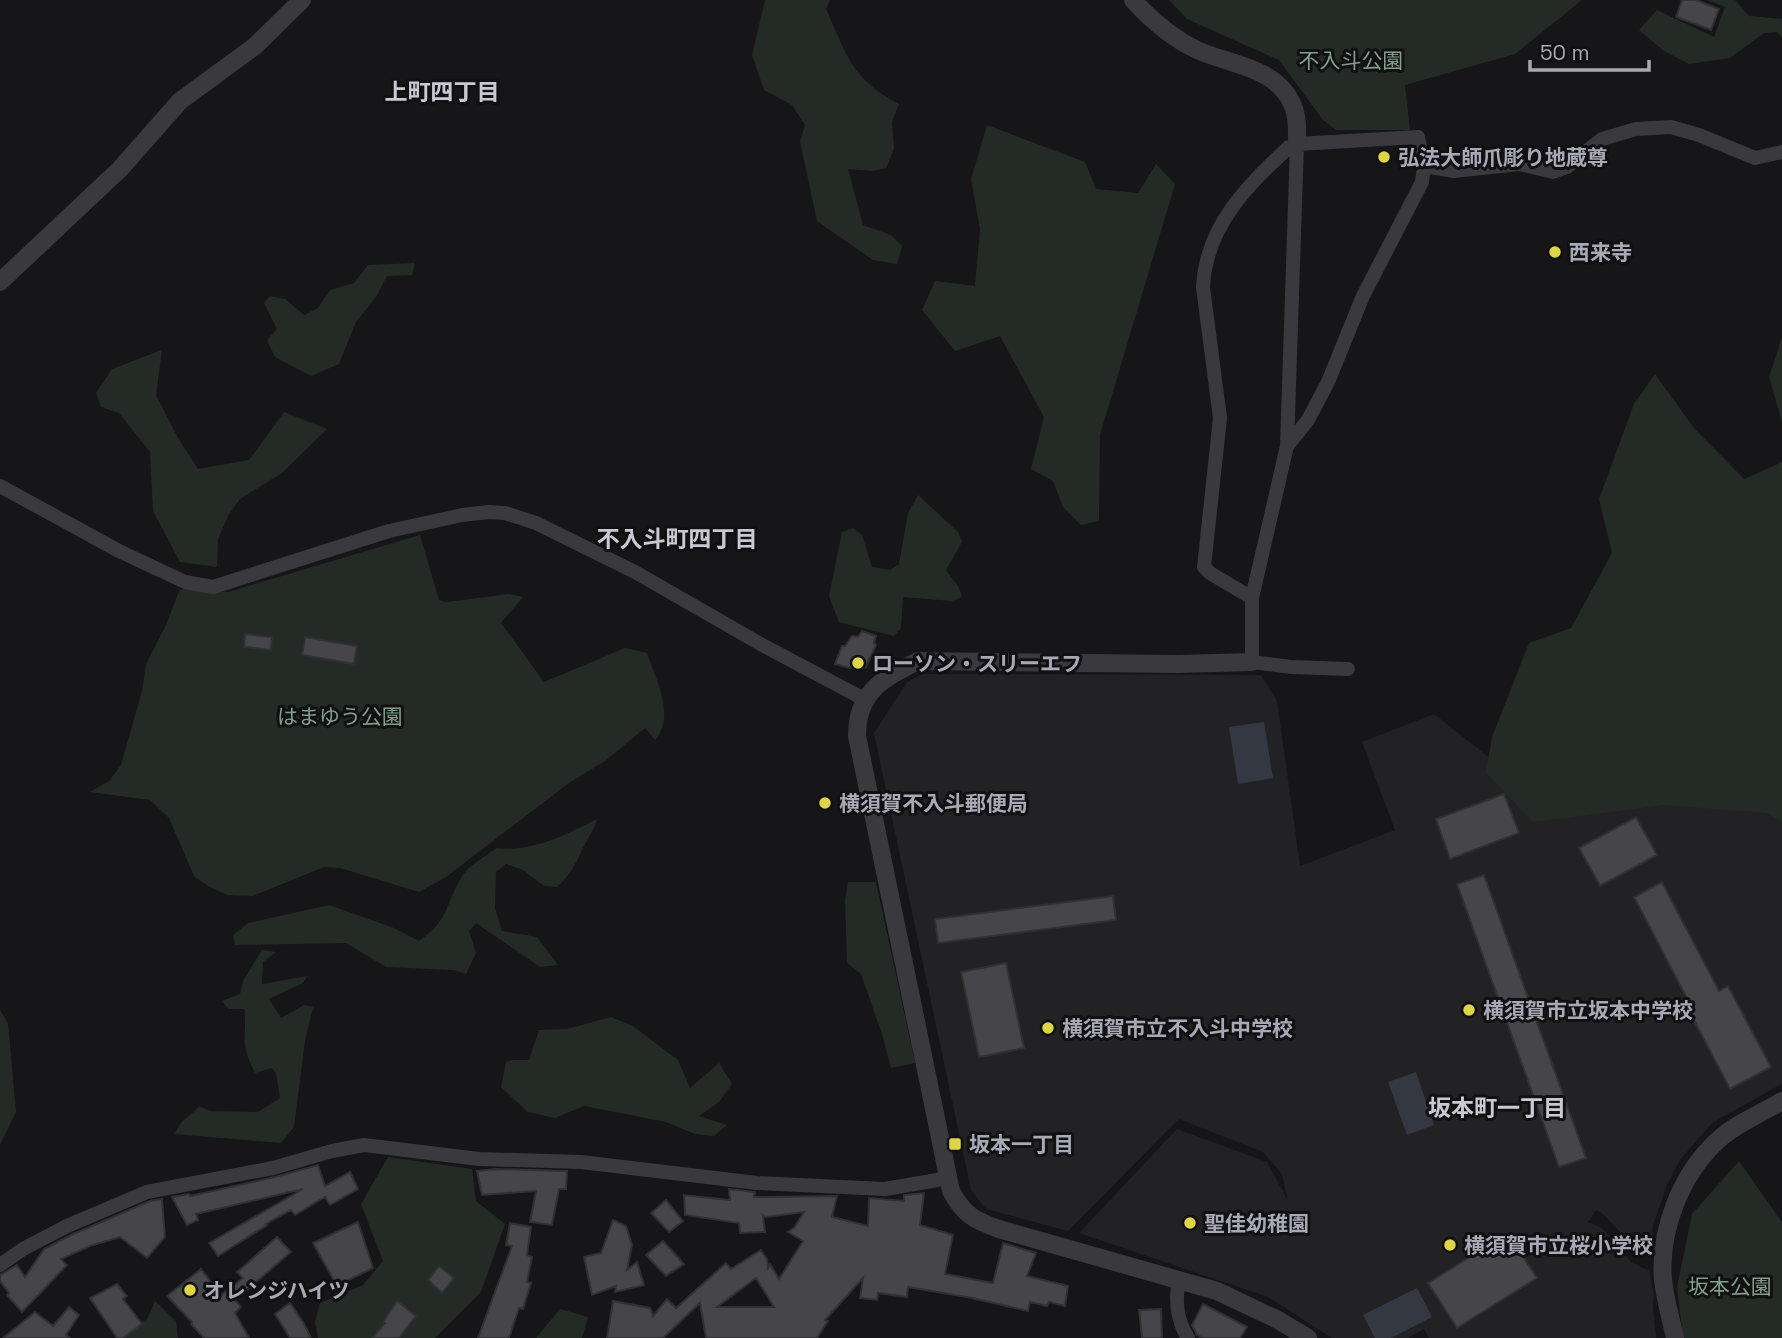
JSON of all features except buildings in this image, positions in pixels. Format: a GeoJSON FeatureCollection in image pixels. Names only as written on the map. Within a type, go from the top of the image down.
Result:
{"type":"FeatureCollection","features":[{"type":"Feature","properties":{"kind":"street"},"geometry":{"type":"LineString","coordinates":[[0,282],[120,169],[180,101],[255,46],[302,0]]}},
{"type":"Feature","properties":{"kind":"street"},"geometry":{"type":"LineString","coordinates":[[1133,0],[1147,16],[1177,39],[1199,50],[1266,74],[1293,104],[1297,144],[1287,446],[1252,598],[1252,662]]}},
{"type":"Feature","properties":{"kind":"street"},"geometry":{"type":"LineString","coordinates":[[1424,166],[1454,171],[1519,164],[1553,172],[1567,167],[1602,139],[1636,129],[1671,127],[1699,135],[1755,158],[1782,152]]}},
{"type":"Feature","properties":{"kind":"street"},"geometry":{"type":"LineString","coordinates":[[1252,598],[1204,567],[1220,418],[1203,287],[1204,270],[1216,236],[1232,205],[1289,147],[1297,144],[1418,137],[1424,166],[1422,182],[1363,296],[1328,382],[1308,419],[1287,446]]}},
{"type":"Feature","properties":{"kind":"street"},"geometry":{"type":"LineString","coordinates":[[0,486],[130,557],[185,582],[213,586],[389,531],[489,512],[524,518],[652,580],[764,646],[864,699]]}},
{"type":"Feature","properties":{"kind":"street"},"geometry":{"type":"LineString","coordinates":[[1308,1338],[1278,1320],[1217,1291],[999,1229],[974,1220],[960,1208],[948,1178],[857,736],[857,720],[864,699],[880,682],[918,661],[1178,664],[1252,662],[1291,667],[1348,669]]}},
{"type":"Feature","properties":{"kind":"street"},"geometry":{"type":"LineString","coordinates":[[1675,1338],[1663,1280],[1664,1246],[1672,1212],[1683,1186],[1699,1160],[1720,1138],[1782,1101]]}},
{"type":"Feature","properties":{"kind":"street"},"geometry":{"type":"LineString","coordinates":[[0,1265],[23,1249],[67,1226],[147,1192],[273,1168],[364,1145],[479,1159],[581,1162],[757,1183],[885,1189],[948,1178]]}},
{"type":"Feature","properties":{"kind":"street"},"geometry":{"type":"LineString","coordinates":[[1179,1279],[1176,1306],[1181,1327],[1188,1338]]}},
{"type":"Feature","properties":{"kind":"shaded area"},"geometry":{"type":"Polygon","coordinates":[[[922,674],[1261,675],[1277,701],[1300,866],[1395,830],[1362,742],[1434,714],[1511,775],[1782,786],[1782,1084],[1712,1123],[1680,1160],[1667,1185],[1653,1225],[1651,1258],[1633,1246],[1596,1210],[1588,1222],[1602,1228],[1631,1262],[1649,1271],[1654,1295],[1656,1338],[1429,1338],[1424,1329],[1408,1338],[1332,1338],[1268,1297],[1079,1233],[1177,1129],[1267,1162],[1288,1201],[1282,1174],[1263,1152],[1179,1119],[1068,1231],[986,1209],[971,1190],[874,733],[907,682],[922,674]]]}},
{"type":"Feature","properties":{"kind":"shaded area"},"geometry":{"type":"Polygon","coordinates":[[[1264,722],[1273,778],[1238,784],[1229,727],[1264,722]]]}},
{"type":"Feature","properties":{"kind":"shaded area"},"geometry":{"type":"Polygon","coordinates":[[[1416,1072],[1434,1125],[1407,1135],[1388,1082],[1416,1072]]]}},
{"type":"Feature","properties":{"kind":"shaded area"},"geometry":{"type":"Polygon","coordinates":[[[1417,1288],[1432,1317],[1391,1338],[1375,1338],[1363,1315],[1417,1288]]]}},
{"type":"Feature","properties":{"kind":"green space"},"geometry":{"type":"Polygon","coordinates":[[[765,0],[830,0],[826,9],[852,64],[870,85],[899,104],[892,122],[894,149],[886,168],[872,171],[848,169],[863,225],[891,235],[902,246],[897,264],[873,260],[817,221],[800,141],[805,125],[792,105],[764,90],[752,55],[765,0]]]}},
{"type":"Feature","properties":{"kind":"green space","name":"不入斗公園"},"geometry":{"type":"Polygon","coordinates":[[[1169,0],[1582,0],[1515,54],[1405,85],[1410,130],[1336,130],[1323,120],[1279,60],[1187,19],[1169,0]]]}},
{"type":"Feature","properties":{"kind":"green space"},"geometry":{"type":"Polygon","coordinates":[[[1707,0],[1735,0],[1749,16],[1782,19],[1782,37],[1777,32],[1764,33],[1730,58],[1689,64],[1664,51],[1639,30],[1657,10],[1714,37],[1725,7],[1707,0]]]}},
{"type":"Feature","properties":{"kind":"green space"},"geometry":{"type":"Polygon","coordinates":[[[987,125],[1085,162],[1096,189],[1138,193],[1156,164],[1175,184],[1100,435],[1099,521],[1081,525],[1063,507],[1053,481],[1031,469],[1044,417],[1000,336],[955,351],[922,310],[935,281],[975,286],[980,229],[971,179],[987,125]]]}},
{"type":"Feature","properties":{"kind":"green space"},"geometry":{"type":"Polygon","coordinates":[[[415,263],[412,275],[387,276],[376,297],[356,322],[339,364],[311,376],[275,357],[267,340],[277,329],[264,303],[270,296],[285,299],[304,315],[318,308],[330,290],[354,283],[368,265],[415,263]]]}},
{"type":"Feature","properties":{"kind":"green space"},"geometry":{"type":"Polygon","coordinates":[[[1782,337],[1782,422],[1769,377],[1782,337]]]}},
{"type":"Feature","properties":{"kind":"green space"},"geometry":{"type":"Polygon","coordinates":[[[162,350],[156,395],[198,469],[249,460],[284,412],[327,429],[282,473],[240,499],[228,516],[218,539],[217,567],[180,562],[153,511],[150,452],[119,413],[101,407],[96,393],[112,369],[162,350]]]}},
{"type":"Feature","properties":{"kind":"green space"},"geometry":{"type":"Polygon","coordinates":[[[1655,374],[1694,428],[1744,479],[1782,462],[1782,822],[1766,813],[1664,805],[1533,822],[1486,773],[1492,737],[1529,643],[1571,628],[1612,553],[1599,499],[1634,404],[1655,374]]]}},
{"type":"Feature","properties":{"kind":"green space"},"geometry":{"type":"Polygon","coordinates":[[[918,495],[958,532],[962,542],[946,570],[958,586],[962,597],[952,601],[903,597],[901,628],[894,636],[839,622],[829,596],[842,532],[853,528],[862,535],[872,567],[890,570],[899,564],[908,513],[918,495]]]}},
{"type":"Feature","properties":{"kind":"green space","name":"はまゆう公園"},"geometry":{"type":"Polygon","coordinates":[[[420,535],[439,600],[446,602],[509,594],[523,597],[501,623],[544,682],[625,648],[647,653],[664,709],[664,720],[655,740],[645,728],[605,761],[569,783],[446,877],[419,892],[340,868],[324,867],[253,896],[227,895],[194,876],[169,818],[150,800],[90,792],[109,781],[121,765],[142,691],[146,664],[167,623],[179,591],[228,592],[420,535]]]}},
{"type":"Feature","properties":{"kind":"green space"},"geometry":{"type":"Polygon","coordinates":[[[597,819],[574,865],[557,887],[544,886],[523,870],[506,864],[496,872],[495,908],[502,931],[537,937],[558,965],[540,967],[476,923],[469,931],[476,953],[466,974],[454,970],[386,967],[346,943],[235,945],[233,935],[248,923],[329,905],[394,928],[419,941],[442,919],[465,872],[483,857],[497,848],[522,848],[548,841],[597,819]]]}},
{"type":"Feature","properties":{"kind":"green space"},"geometry":{"type":"Polygon","coordinates":[[[848,882],[876,882],[915,1063],[891,1068],[861,974],[847,963],[845,900],[848,882]]]}},
{"type":"Feature","properties":{"kind":"green space"},"geometry":{"type":"Polygon","coordinates":[[[262,950],[276,952],[263,962],[262,984],[307,976],[303,983],[269,999],[281,1018],[304,1005],[313,1007],[305,1041],[294,1127],[281,1143],[175,1134],[183,1121],[199,1106],[210,1111],[258,1112],[280,1098],[276,1073],[272,1068],[255,1073],[250,1063],[245,1041],[245,1009],[228,1009],[222,1001],[240,994],[243,981],[262,950]]]}},
{"type":"Feature","properties":{"kind":"green space"},"geometry":{"type":"Polygon","coordinates":[[[0,1010],[8,1023],[16,1112],[0,1145],[0,1010]]]}},
{"type":"Feature","properties":{"kind":"green space"},"geometry":{"type":"Polygon","coordinates":[[[611,1017],[633,1026],[678,1060],[690,1088],[719,1063],[732,1084],[719,1102],[699,1116],[727,1125],[714,1136],[695,1134],[666,1122],[584,1106],[555,1118],[528,1112],[501,1087],[506,1062],[529,1060],[539,1030],[567,1029],[611,1017]]]}},
{"type":"Feature","properties":{"kind":"green space"},"geometry":{"type":"Polygon","coordinates":[[[388,1157],[472,1169],[476,1201],[505,1224],[481,1292],[435,1338],[318,1338],[315,1322],[320,1303],[363,1285],[383,1261],[361,1204],[388,1157]]]}},
{"type":"Feature","properties":{"kind":"green space","name":"坂本公園"},"geometry":{"type":"Polygon","coordinates":[[[1739,1161],[1782,1222],[1782,1338],[1683,1338],[1677,1287],[1692,1214],[1739,1161]]]}},
{"type":"Feature","properties":{"kind":"green space"},"geometry":{"type":"Polygon","coordinates":[[[155,1301],[176,1321],[178,1338],[117,1338],[147,1319],[155,1301]]]}},
{"type":"Feature","properties":{"kind":"green space"},"geometry":{"type":"Polygon","coordinates":[[[560,1309],[588,1317],[582,1338],[536,1338],[560,1309]]]}},
{"type":"Feature","properties":{"kind":"place","name":"弘法大師爪彫り地蔵尊"},"geometry":{"type":"Point","coordinates":[1384,157]}},
{"type":"Feature","properties":{"kind":"place","name":"西来寺"},"geometry":{"type":"Point","coordinates":[1555,252]}},
{"type":"Feature","properties":{"kind":"place","name":"ローソン・スリーエフ"},"geometry":{"type":"Point","coordinates":[858,663]}},
{"type":"Feature","properties":{"kind":"place","name":"横須賀不入斗郵便局"},"geometry":{"type":"Point","coordinates":[825,803]}},
{"type":"Feature","properties":{"kind":"place","name":"横須賀市立坂本中学校"},"geometry":{"type":"Point","coordinates":[1469,1010]}},
{"type":"Feature","properties":{"kind":"place","name":"横須賀市立不入斗中学校"},"geometry":{"type":"Point","coordinates":[1048,1028]}},
{"type":"Feature","properties":{"kind":"place","name":"坂本一丁目"},"geometry":{"type":"Point","coordinates":[955,1144]}},
{"type":"Feature","properties":{"kind":"place","name":"聖佳幼稚園"},"geometry":{"type":"Point","coordinates":[1190,1223]}},
{"type":"Feature","properties":{"kind":"place","name":"横須賀市立桜小学校"},"geometry":{"type":"Point","coordinates":[1450,1245]}},
{"type":"Feature","properties":{"kind":"place","name":"オレンジハイツ"},"geometry":{"type":"Point","coordinates":[190,1290]}},
{"type":"Feature","properties":{"kind":"district","name":"上町四丁目"},"geometry":{"type":"Point","coordinates":[442,92]}},
{"type":"Feature","properties":{"kind":"district","name":"不入斗町四丁目"},"geometry":{"type":"Point","coordinates":[677,539]}},
{"type":"Feature","properties":{"kind":"district","name":"坂本町一丁目"},"geometry":{"type":"Point","coordinates":[1497,1108]}}]}
